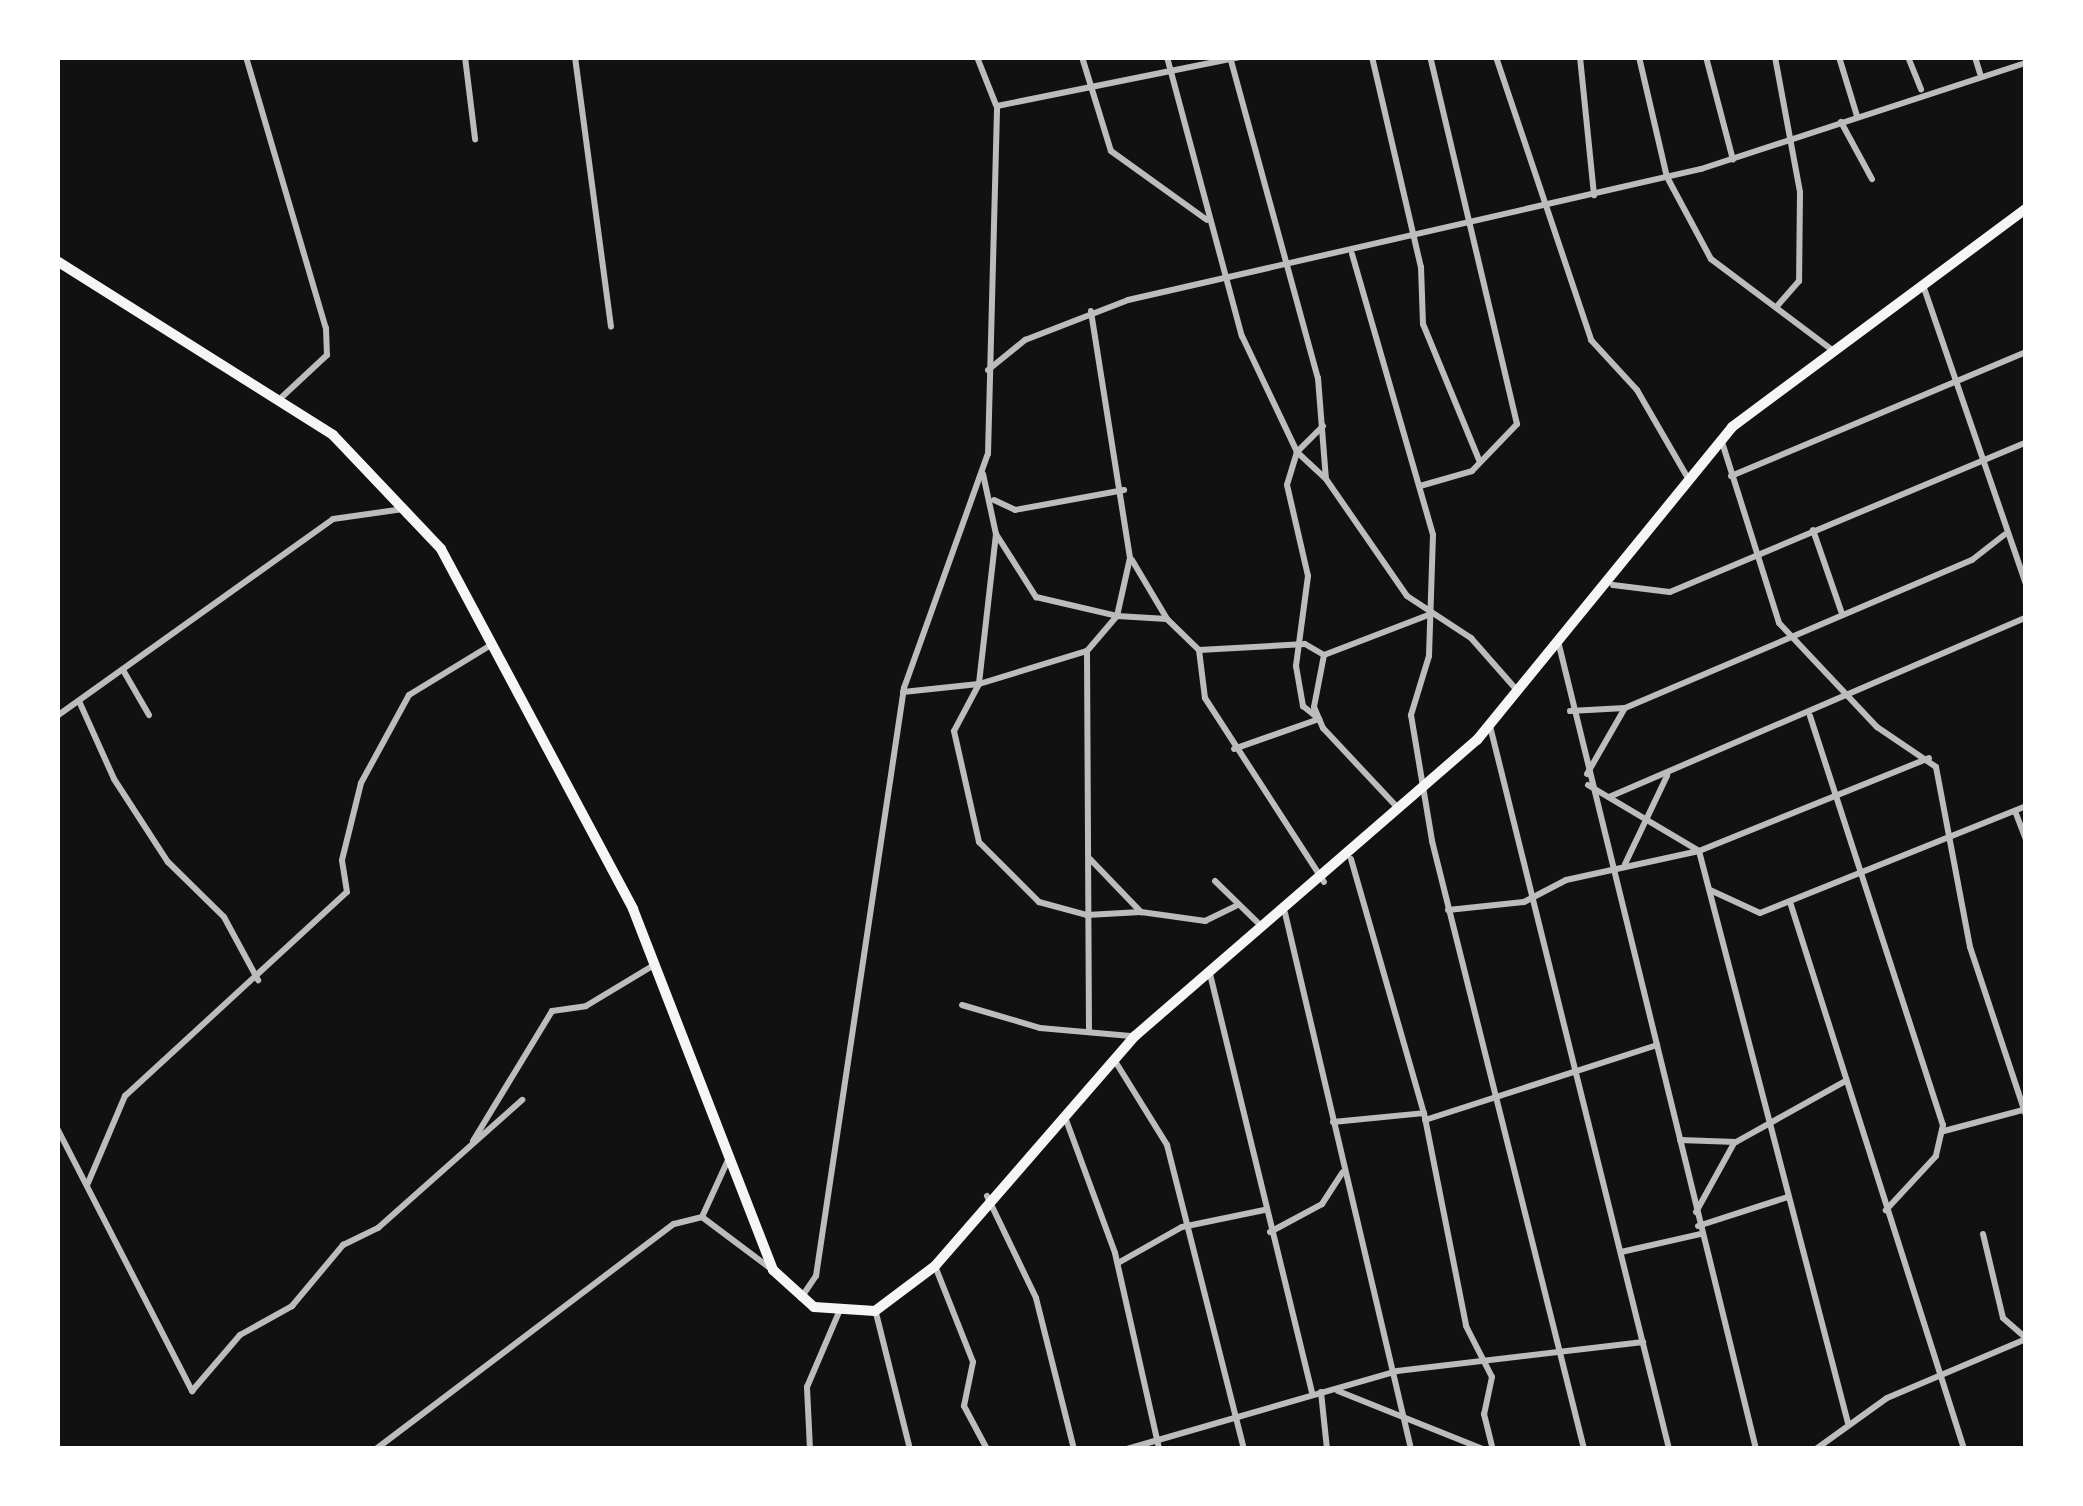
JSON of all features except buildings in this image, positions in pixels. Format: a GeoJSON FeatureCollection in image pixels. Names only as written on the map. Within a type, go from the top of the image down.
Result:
{"type":"FeatureCollection","features":[{"type":"Feature","properties":{"kind":"main road"},"geometry":{"type":"LineString","coordinates":[[60,260],[282,397],[441,549],[494,644],[654,965],[772,1270],[800,1299],[838,1312],[875,1312],[935,1266],[987,1196],[1065,1117],[1135,1036],[1257,922],[1285,913],[1351,859],[1395,805],[1490,725],[1516,689],[1613,585],[1721,438],[2026,208]]}},
{"type":"Feature","properties":{"kind":"street"},"geometry":{"type":"LineString","coordinates":[[246,57],[326,328],[327,355],[282,397]]}},
{"type":"Feature","properties":{"kind":"street"},"geometry":{"type":"LineString","coordinates":[[465,57],[475,139]]}},
{"type":"Feature","properties":{"kind":"street"},"geometry":{"type":"LineString","coordinates":[[575,57],[611,327]]}},
{"type":"Feature","properties":{"kind":"street"},"geometry":{"type":"LineString","coordinates":[[800,1299],[816,1276],[903,692],[983,474],[997,106],[976,57]]}},
{"type":"Feature","properties":{"kind":"street"},"geometry":{"type":"LineString","coordinates":[[1082,57],[1090,89],[1130,174],[1210,223]]}},
{"type":"Feature","properties":{"kind":"street"},"geometry":{"type":"LineString","coordinates":[[1167,57],[1226,280],[1297,452],[1326,479],[1428,615],[1471,638],[1516,689]]}},
{"type":"Feature","properties":{"kind":"street"},"geometry":{"type":"LineString","coordinates":[[997,106],[1241,57]]}},
{"type":"Feature","properties":{"kind":"street"},"geometry":{"type":"LineString","coordinates":[[1372,57],[1413,239],[1423,324],[1481,464]]}},
{"type":"Feature","properties":{"kind":"street"},"geometry":{"type":"LineString","coordinates":[[1420,486],[1481,464],[1517,424],[1476,227],[1430,57]]}},
{"type":"Feature","properties":{"kind":"street"},"geometry":{"type":"LineString","coordinates":[[1496,57],[1591,340],[1637,390],[1690,482]]}},
{"type":"Feature","properties":{"kind":"street"},"geometry":{"type":"LineString","coordinates":[[1580,57],[1594,194]]}},
{"type":"Feature","properties":{"kind":"street"},"geometry":{"type":"LineString","coordinates":[[1639,57],[1667,177],[1711,260],[1832,350]]}},
{"type":"Feature","properties":{"kind":"street"},"geometry":{"type":"LineString","coordinates":[[1706,57],[1733,160]]}},
{"type":"Feature","properties":{"kind":"street"},"geometry":{"type":"LineString","coordinates":[[1774,57],[1792,140],[1799,281],[1777,306]]}},
{"type":"Feature","properties":{"kind":"street"},"geometry":{"type":"LineString","coordinates":[[1839,57],[1857,116]]}},
{"type":"Feature","properties":{"kind":"street"},"geometry":{"type":"LineString","coordinates":[[1908,57],[1921,89]]}},
{"type":"Feature","properties":{"kind":"street"},"geometry":{"type":"LineString","coordinates":[[1975,57],[1979,73]]}},
{"type":"Feature","properties":{"kind":"street"},"geometry":{"type":"LineString","coordinates":[[1230,58],[1292,268],[1323,427],[1326,479]]}},
{"type":"Feature","properties":{"kind":"street"},"geometry":{"type":"LineString","coordinates":[[988,370],[1091,311],[1476,227],[1733,160],[1921,89],[2026,63]]}},
{"type":"Feature","properties":{"kind":"street"},"geometry":{"type":"LineString","coordinates":[[1841,122],[1872,179]]}},
{"type":"Feature","properties":{"kind":"street"},"geometry":{"type":"LineString","coordinates":[[1352,254],[1420,486],[1435,559],[1411,715],[1422,785],[1448,910],[1584,1449]]}},
{"type":"Feature","properties":{"kind":"street"},"geometry":{"type":"LineString","coordinates":[[1922,284],[1960,380],[2004,536],[2026,584]]}},
{"type":"Feature","properties":{"kind":"street"},"geometry":{"type":"LineString","coordinates":[[903,692],[979,684],[1087,651],[1117,616],[1130,558],[1124,490],[1091,311]]}},
{"type":"Feature","properties":{"kind":"street"},"geometry":{"type":"LineString","coordinates":[[1731,476],[2026,352]]}},
{"type":"Feature","properties":{"kind":"street"},"geometry":{"type":"LineString","coordinates":[[1323,427],[1297,452],[1286,485],[1308,576],[1298,683],[1344,760],[1367,770],[1395,805]]}},
{"type":"Feature","properties":{"kind":"street"},"geometry":{"type":"LineString","coordinates":[[1721,438],[1756,554],[1789,632],[1849,698],[1929,758],[1944,841],[2025,1111],[1944,1131]]}},
{"type":"Feature","properties":{"kind":"street"},"geometry":{"type":"LineString","coordinates":[[1613,585],[1663,593],[2026,442]]}},
{"type":"Feature","properties":{"kind":"street"},"geometry":{"type":"LineString","coordinates":[[983,474],[994,500],[996,534],[979,684],[954,731],[979,842],[1039,902],[1087,916],[1141,912],[1205,921],[1236,906]]}},
{"type":"Feature","properties":{"kind":"street"},"geometry":{"type":"LineString","coordinates":[[994,500],[1015,510],[1124,490]]}},
{"type":"Feature","properties":{"kind":"street"},"geometry":{"type":"LineString","coordinates":[[57,716],[333,519],[403,509]]}},
{"type":"Feature","properties":{"kind":"street"},"geometry":{"type":"LineString","coordinates":[[1813,530],[1841,610]]}},
{"type":"Feature","properties":{"kind":"street"},"geometry":{"type":"LineString","coordinates":[[996,534],[1036,597],[1117,616],[1167,619]]}},
{"type":"Feature","properties":{"kind":"street"},"geometry":{"type":"LineString","coordinates":[[1570,711],[1625,709],[1789,632],[1972,560],[2004,536]]}},
{"type":"Feature","properties":{"kind":"street"},"geometry":{"type":"LineString","coordinates":[[1130,558],[1167,619],[1199,650],[1205,698],[1324,882]]}},
{"type":"Feature","properties":{"kind":"street"},"geometry":{"type":"LineString","coordinates":[[1324,655],[1428,615]]}},
{"type":"Feature","properties":{"kind":"street"},"geometry":{"type":"LineString","coordinates":[[1609,797],[1810,716],[2026,617]]}},
{"type":"Feature","properties":{"kind":"street"},"geometry":{"type":"LineString","coordinates":[[88,1184],[125,1096],[258,980],[347,892],[342,860],[361,783],[409,694],[494,644]]}},
{"type":"Feature","properties":{"kind":"street"},"geometry":{"type":"LineString","coordinates":[[1199,650],[1305,644],[1324,655]]}},
{"type":"Feature","properties":{"kind":"street"},"geometry":{"type":"LineString","coordinates":[[1559,645],[1570,711],[1615,867],[1695,1215],[1748,1384],[1756,1449]]}},
{"type":"Feature","properties":{"kind":"street"},"geometry":{"type":"LineString","coordinates":[[1087,651],[1089,1031]]}},
{"type":"Feature","properties":{"kind":"street"},"geometry":{"type":"LineString","coordinates":[[1319,719],[1324,655]]}},
{"type":"Feature","properties":{"kind":"street"},"geometry":{"type":"LineString","coordinates":[[123,670],[149,715]]}},
{"type":"Feature","properties":{"kind":"street"},"geometry":{"type":"LineString","coordinates":[[79,701],[167,862],[224,917],[258,980]]}},
{"type":"Feature","properties":{"kind":"street"},"geometry":{"type":"LineString","coordinates":[[1587,781],[1625,709]]}},
{"type":"Feature","properties":{"kind":"street"},"geometry":{"type":"LineString","coordinates":[[1810,716],[1944,1131],[1936,1156],[1885,1212]]}},
{"type":"Feature","properties":{"kind":"street"},"geometry":{"type":"LineString","coordinates":[[1234,748],[1319,719]]}},
{"type":"Feature","properties":{"kind":"street"},"geometry":{"type":"LineString","coordinates":[[1490,725],[1571,1069],[1669,1449]]}},
{"type":"Feature","properties":{"kind":"street"},"geometry":{"type":"LineString","coordinates":[[1448,910],[1532,899],[1625,864],[1700,851],[1929,758]]}},
{"type":"Feature","properties":{"kind":"street"},"geometry":{"type":"LineString","coordinates":[[1625,864],[1641,819],[1672,770]]}},
{"type":"Feature","properties":{"kind":"street"},"geometry":{"type":"LineString","coordinates":[[1587,781],[1641,819],[1700,851],[1848,1423]]}},
{"type":"Feature","properties":{"kind":"street"},"geometry":{"type":"LineString","coordinates":[[1709,890],[1746,914],[1790,902],[2026,806]]}},
{"type":"Feature","properties":{"kind":"street"},"geometry":{"type":"LineString","coordinates":[[2015,811],[2026,839]]}},
{"type":"Feature","properties":{"kind":"street"},"geometry":{"type":"LineString","coordinates":[[1090,859],[1141,912]]}},
{"type":"Feature","properties":{"kind":"street"},"geometry":{"type":"LineString","coordinates":[[1351,859],[1424,1117],[1481,1360],[1493,1382],[1484,1414],[1493,1449]]}},
{"type":"Feature","properties":{"kind":"street"},"geometry":{"type":"LineString","coordinates":[[1215,881],[1257,922]]}},
{"type":"Feature","properties":{"kind":"street"},"geometry":{"type":"LineString","coordinates":[[1790,902],[1964,1449]]}},
{"type":"Feature","properties":{"kind":"street"},"geometry":{"type":"LineString","coordinates":[[1285,913],[1397,1371],[1411,1449]]}},
{"type":"Feature","properties":{"kind":"street"},"geometry":{"type":"LineString","coordinates":[[468,1149],[552,1011],[586,1006],[654,965]]}},
{"type":"Feature","properties":{"kind":"street"},"geometry":{"type":"LineString","coordinates":[[1208,967],[1264,1210],[1316,1393],[1327,1449]]}},
{"type":"Feature","properties":{"kind":"street"},"geometry":{"type":"LineString","coordinates":[[962,1005],[1135,1036]]}},
{"type":"Feature","properties":{"kind":"street"},"geometry":{"type":"LineString","coordinates":[[1333,1122],[1424,1117],[1657,1045]]}},
{"type":"Feature","properties":{"kind":"street"},"geometry":{"type":"LineString","coordinates":[[1112,1058],[1167,1145],[1244,1449]]}},
{"type":"Feature","properties":{"kind":"street"},"geometry":{"type":"LineString","coordinates":[[1677,1139],[1736,1142],[1844,1082]]}},
{"type":"Feature","properties":{"kind":"street"},"geometry":{"type":"LineString","coordinates":[[57,1128],[192,1391],[239,1334],[292,1306],[343,1245],[468,1149],[522,1100]]}},
{"type":"Feature","properties":{"kind":"street"},"geometry":{"type":"LineString","coordinates":[[1065,1117],[1118,1263],[1159,1449]]}},
{"type":"Feature","properties":{"kind":"street"},"geometry":{"type":"LineString","coordinates":[[1695,1215],[1736,1142]]}},
{"type":"Feature","properties":{"kind":"street"},"geometry":{"type":"LineString","coordinates":[[702,1217],[728,1159]]}},
{"type":"Feature","properties":{"kind":"street"},"geometry":{"type":"LineString","coordinates":[[1270,1232],[1322,1204],[1344,1169]]}},
{"type":"Feature","properties":{"kind":"street"},"geometry":{"type":"LineString","coordinates":[[987,1196],[1036,1298],[1074,1449]]}},
{"type":"Feature","properties":{"kind":"street"},"geometry":{"type":"LineString","coordinates":[[1621,1252],[1788,1197]]}},
{"type":"Feature","properties":{"kind":"street"},"geometry":{"type":"LineString","coordinates":[[1118,1263],[1188,1225],[1264,1210]]}},
{"type":"Feature","properties":{"kind":"street"},"geometry":{"type":"LineString","coordinates":[[702,1217],[772,1270]]}},
{"type":"Feature","properties":{"kind":"street"},"geometry":{"type":"LineString","coordinates":[[376,1449],[674,1224],[702,1217]]}},
{"type":"Feature","properties":{"kind":"street"},"geometry":{"type":"LineString","coordinates":[[1816,1449],[1848,1423],[1940,1373],[2026,1339],[2002,1318],[1983,1234]]}},
{"type":"Feature","properties":{"kind":"street"},"geometry":{"type":"LineString","coordinates":[[935,1266],[973,1362],[964,1406],[986,1449]]}},
{"type":"Feature","properties":{"kind":"street"},"geometry":{"type":"LineString","coordinates":[[810,1449],[807,1387],[838,1312]]}},
{"type":"Feature","properties":{"kind":"street"},"geometry":{"type":"LineString","coordinates":[[875,1312],[910,1449]]}},
{"type":"Feature","properties":{"kind":"street"},"geometry":{"type":"LineString","coordinates":[[1127,1449],[1397,1371],[1558,1346],[1598,1354],[1643,1342]]}},
{"type":"Feature","properties":{"kind":"street"},"geometry":{"type":"LineString","coordinates":[[1332,1390],[1483,1449]]}}]}
